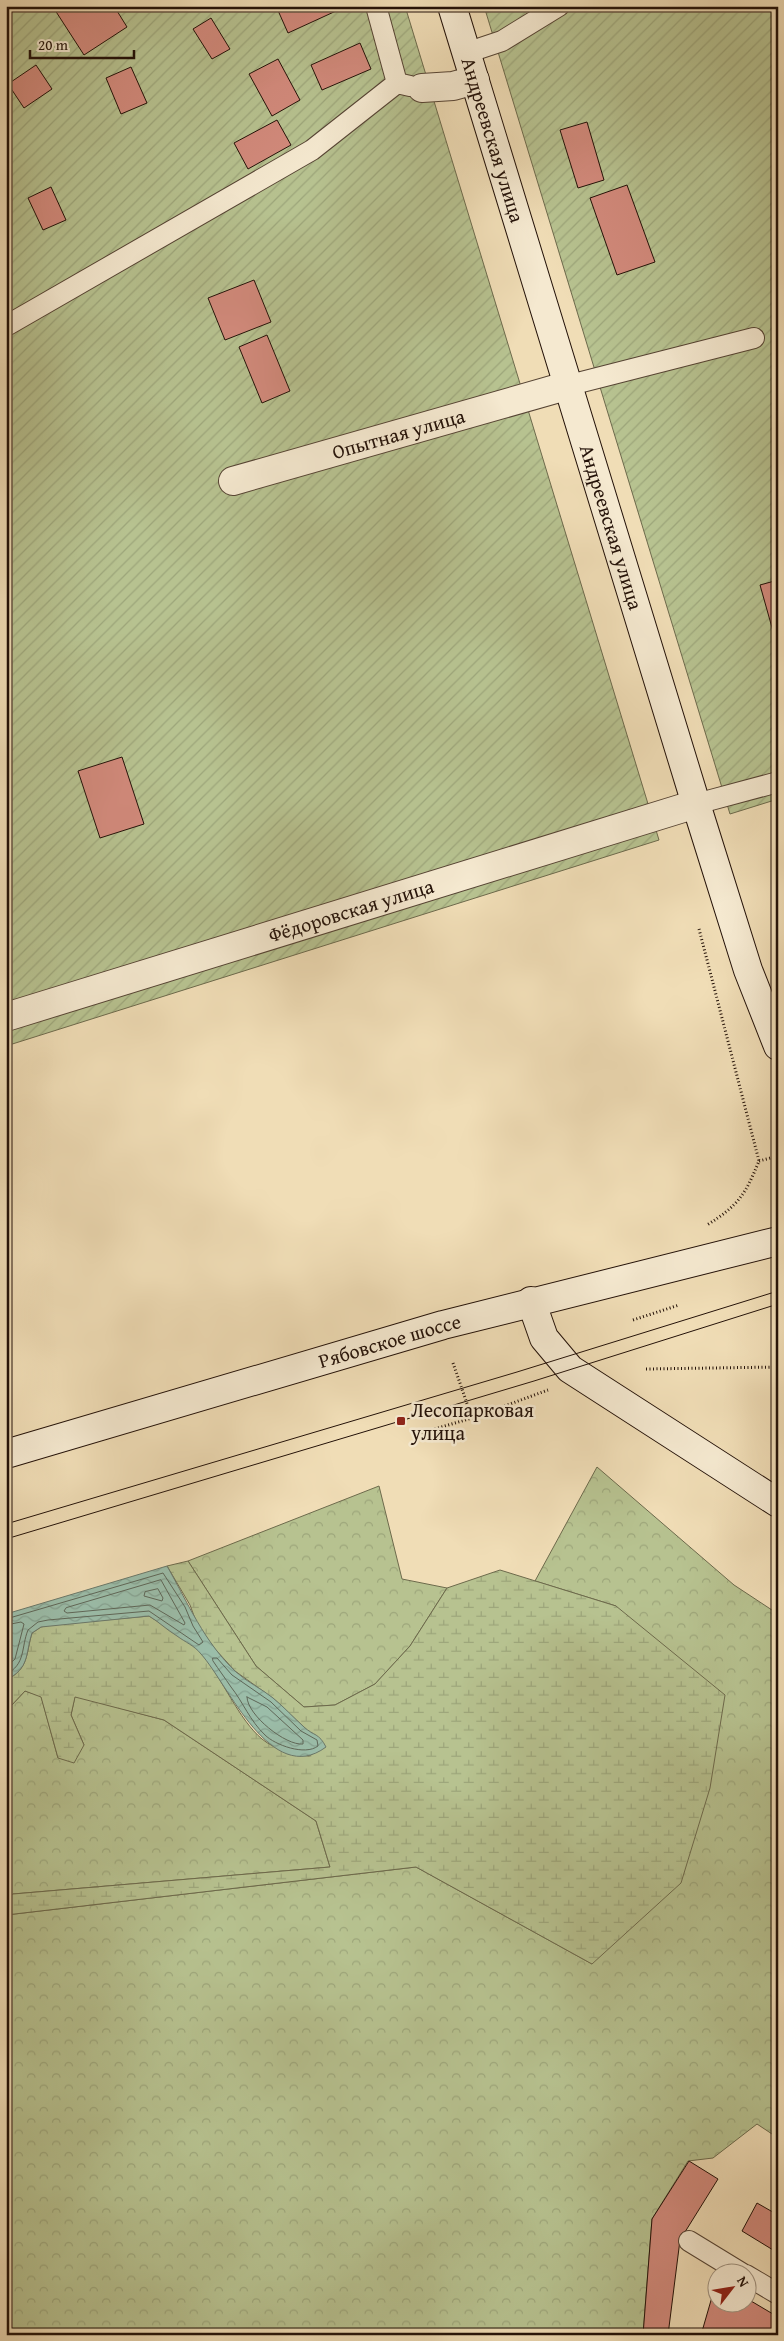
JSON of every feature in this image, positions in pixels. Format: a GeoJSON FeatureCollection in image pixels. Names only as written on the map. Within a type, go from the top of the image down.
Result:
{"type":"FeatureCollection","features":[{"type":"Feature","properties":{"kind":"street","name":"Андреевская улица"},"geometry":{"type":"LineString","coordinates":[[452,6],[566,386],[748,970],[778,1046]]}},
{"type":"Feature","properties":{"kind":"street"},"geometry":{"type":"LineString","coordinates":[[409,85],[453,86],[474,80]]}},
{"type":"Feature","properties":{"kind":"street","name":"Опытная улица"},"geometry":{"type":"LineString","coordinates":[[233,481],[566,386]]}},
{"type":"Feature","properties":{"kind":"street","name":"Фёдоровская улица"},"geometry":{"type":"LineString","coordinates":[[6,1017],[696,804]]}},
{"type":"Feature","properties":{"kind":"street","name":"Рябовское шоссе"},"geometry":{"type":"LineString","coordinates":[[6,1454],[443,1325],[531,1301],[778,1241]]}},
{"type":"Feature","properties":{"kind":"street"},"geometry":{"type":"LineString","coordinates":[[531,1301],[544,1338],[570,1369],[778,1503]]}},
{"type":"Feature","properties":{"kind":"lane"},"geometry":{"type":"LineString","coordinates":[[6,326],[312,150],[409,85],[376,6]]}},
{"type":"Feature","properties":{"kind":"lane"},"geometry":{"type":"LineString","coordinates":[[466,53],[502,41],[558,6]]}},
{"type":"Feature","properties":{"kind":"lane"},"geometry":{"type":"LineString","coordinates":[[566,386],[754,338]]}},
{"type":"Feature","properties":{"kind":"lane"},"geometry":{"type":"LineString","coordinates":[[696,804],[778,782]]}},
{"type":"Feature","properties":{"kind":"lane"},"geometry":{"type":"LineString","coordinates":[[689,2241],[728,2264]]}},
{"type":"Feature","properties":{"kind":"lane"},"geometry":{"type":"LineString","coordinates":[[756,2281],[778,2294]]}},
{"type":"Feature","properties":{"kind":"path"},"geometry":{"type":"LineString","coordinates":[[759,1161],[778,1156]]}},
{"type":"Feature","properties":{"kind":"path"},"geometry":{"type":"LineString","coordinates":[[633,1320],[679,1306]]}},
{"type":"Feature","properties":{"kind":"path"},"geometry":{"type":"LineString","coordinates":[[453,1363],[472,1418]]}},
{"type":"Feature","properties":{"kind":"path"},"geometry":{"type":"LineString","coordinates":[[646,1369],[778,1367]]}},
{"type":"Feature","properties":{"kind":"path"},"geometry":{"type":"LineString","coordinates":[[418,1434],[472,1418],[549,1390]]}},
{"type":"Feature","properties":{"kind":"green space"},"geometry":{"type":"Polygon","coordinates":[[[6,6],[405,6],[659,840],[6,1046],[6,6]]]}},
{"type":"Feature","properties":{"kind":"green space"},"geometry":{"type":"Polygon","coordinates":[[[484,6],[778,6],[778,799],[730,814],[484,6]]]}},
{"type":"Feature","properties":{"kind":"green space"},"geometry":{"type":"Polygon","coordinates":[[[597,1467],[734,1585],[778,1614],[778,2138],[757,2124],[713,2158],[688,2161],[652,2219],[643,2335],[6,2335],[6,1915],[416,1867],[592,1964],[616,1606],[535,1581],[597,1467]]]}},
{"type":"Feature","properties":{"kind":"green space"},"geometry":{"type":"Polygon","coordinates":[[[379,1486],[402,1579],[447,1588],[410,1646],[375,1684],[335,1705],[304,1707],[256,1666],[188,1561],[379,1486]]]}},
{"type":"Feature","properties":{"kind":"green space"},"geometry":{"type":"Polygon","coordinates":[[[188,1561],[256,1666],[304,1707],[335,1705],[375,1684],[410,1646],[447,1588],[500,1570],[616,1606],[725,1695],[710,1788],[681,1883],[592,1964],[416,1867],[6,1915],[6,1898],[13,1894],[330,1867],[316,1821],[164,1720],[75,1697],[71,1715],[84,1745],[74,1763],[58,1758],[41,1697],[25,1691],[10,1707],[9,1754],[6,1760],[6,1680],[23,1666],[32,1633],[41,1627],[49,1625],[149,1616],[202,1654],[246,1721],[267,1743],[278,1748],[309,1756],[325,1747],[274,1699],[235,1671],[215,1649],[197,1624],[190,1605],[167,1566],[188,1561]]]}},
{"type":"Feature","properties":{"kind":"green space"},"geometry":{"type":"Polygon","coordinates":[[[25,1691],[41,1696],[58,1758],[84,1745],[71,1715],[75,1696],[164,1720],[316,1821],[330,1867],[13,1894],[6,1898],[6,1760],[9,1754],[10,1707],[25,1691]]]}},
{"type":"Feature","properties":{"kind":"water"},"geometry":{"type":"Polygon","coordinates":[[[167,1566],[197,1622],[225,1660],[240,1676],[273,1698],[304,1727],[319,1737],[326,1747],[306,1756],[287,1754],[269,1744],[253,1727],[199,1651],[149,1616],[41,1627],[32,1633],[23,1666],[6,1680],[6,1614],[167,1566]]]}},
{"type":"Feature","properties":{"kind":"building"},"geometry":{"type":"Polygon","coordinates":[[[114,6],[127,27],[84,55],[53,7],[114,6]]]}},
{"type":"Feature","properties":{"kind":"building"},"geometry":{"type":"Polygon","coordinates":[[[276,6],[334,6],[336,11],[288,33],[276,6]]]}},
{"type":"Feature","properties":{"kind":"building"},"geometry":{"type":"Polygon","coordinates":[[[211,18],[230,49],[212,59],[193,29],[211,18]]]}},
{"type":"Feature","properties":{"kind":"building"},"geometry":{"type":"Polygon","coordinates":[[[360,43],[371,69],[322,90],[311,65],[360,43]]]}},
{"type":"Feature","properties":{"kind":"building"},"geometry":{"type":"Polygon","coordinates":[[[278,59],[300,100],[272,116],[249,74],[278,59]]]}},
{"type":"Feature","properties":{"kind":"building"},"geometry":{"type":"Polygon","coordinates":[[[36,65],[52,89],[24,108],[8,84],[36,65]]]}},
{"type":"Feature","properties":{"kind":"building"},"geometry":{"type":"Polygon","coordinates":[[[131,67],[147,103],[121,114],[106,78],[131,67]]]}},
{"type":"Feature","properties":{"kind":"building"},"geometry":{"type":"Polygon","coordinates":[[[277,120],[291,145],[248,169],[234,143],[277,120]]]}},
{"type":"Feature","properties":{"kind":"building"},"geometry":{"type":"Polygon","coordinates":[[[587,122],[604,180],[578,188],[560,130],[587,122]]]}},
{"type":"Feature","properties":{"kind":"building"},"geometry":{"type":"Polygon","coordinates":[[[627,185],[655,262],[617,275],[590,198],[627,185]]]}},
{"type":"Feature","properties":{"kind":"building"},"geometry":{"type":"Polygon","coordinates":[[[51,187],[66,220],[43,230],[28,198],[51,187]]]}},
{"type":"Feature","properties":{"kind":"building"},"geometry":{"type":"Polygon","coordinates":[[[254,280],[271,322],[225,340],[208,298],[254,280]]]}},
{"type":"Feature","properties":{"kind":"building"},"geometry":{"type":"Polygon","coordinates":[[[267,335],[290,391],[262,403],[239,347],[267,335]]]}},
{"type":"Feature","properties":{"kind":"building"},"geometry":{"type":"Polygon","coordinates":[[[778,580],[778,649],[760,585],[778,580]]]}},
{"type":"Feature","properties":{"kind":"building"},"geometry":{"type":"Polygon","coordinates":[[[122,757],[144,824],[100,838],[78,771],[122,757]]]}},
{"type":"Feature","properties":{"kind":"building"},"geometry":{"type":"Polygon","coordinates":[[[689,2161],[718,2179],[680,2240],[668,2335],[643,2335],[652,2219],[689,2161]]]}},
{"type":"Feature","properties":{"kind":"building"},"geometry":{"type":"Polygon","coordinates":[[[757,2203],[778,2215],[778,2253],[742,2231],[757,2203]]]}},
{"type":"Feature","properties":{"kind":"building"},"geometry":{"type":"Polygon","coordinates":[[[756,2304],[778,2317],[778,2335],[701,2335],[707,2314],[756,2314],[756,2304]]]}},
{"type":"Feature","properties":{"kind":"tram line"},"geometry":{"type":"LineString","coordinates":[[6,1524],[517,1372],[778,1291]]}},
{"type":"Feature","properties":{"kind":"tram line"},"geometry":{"type":"LineString","coordinates":[[6,1539],[534,1381],[778,1304]]}},
{"type":"Feature","properties":{"kind":"place","name":"Лесопарковая улица"},"geometry":{"type":"Point","coordinates":[401,1421]}}]}
